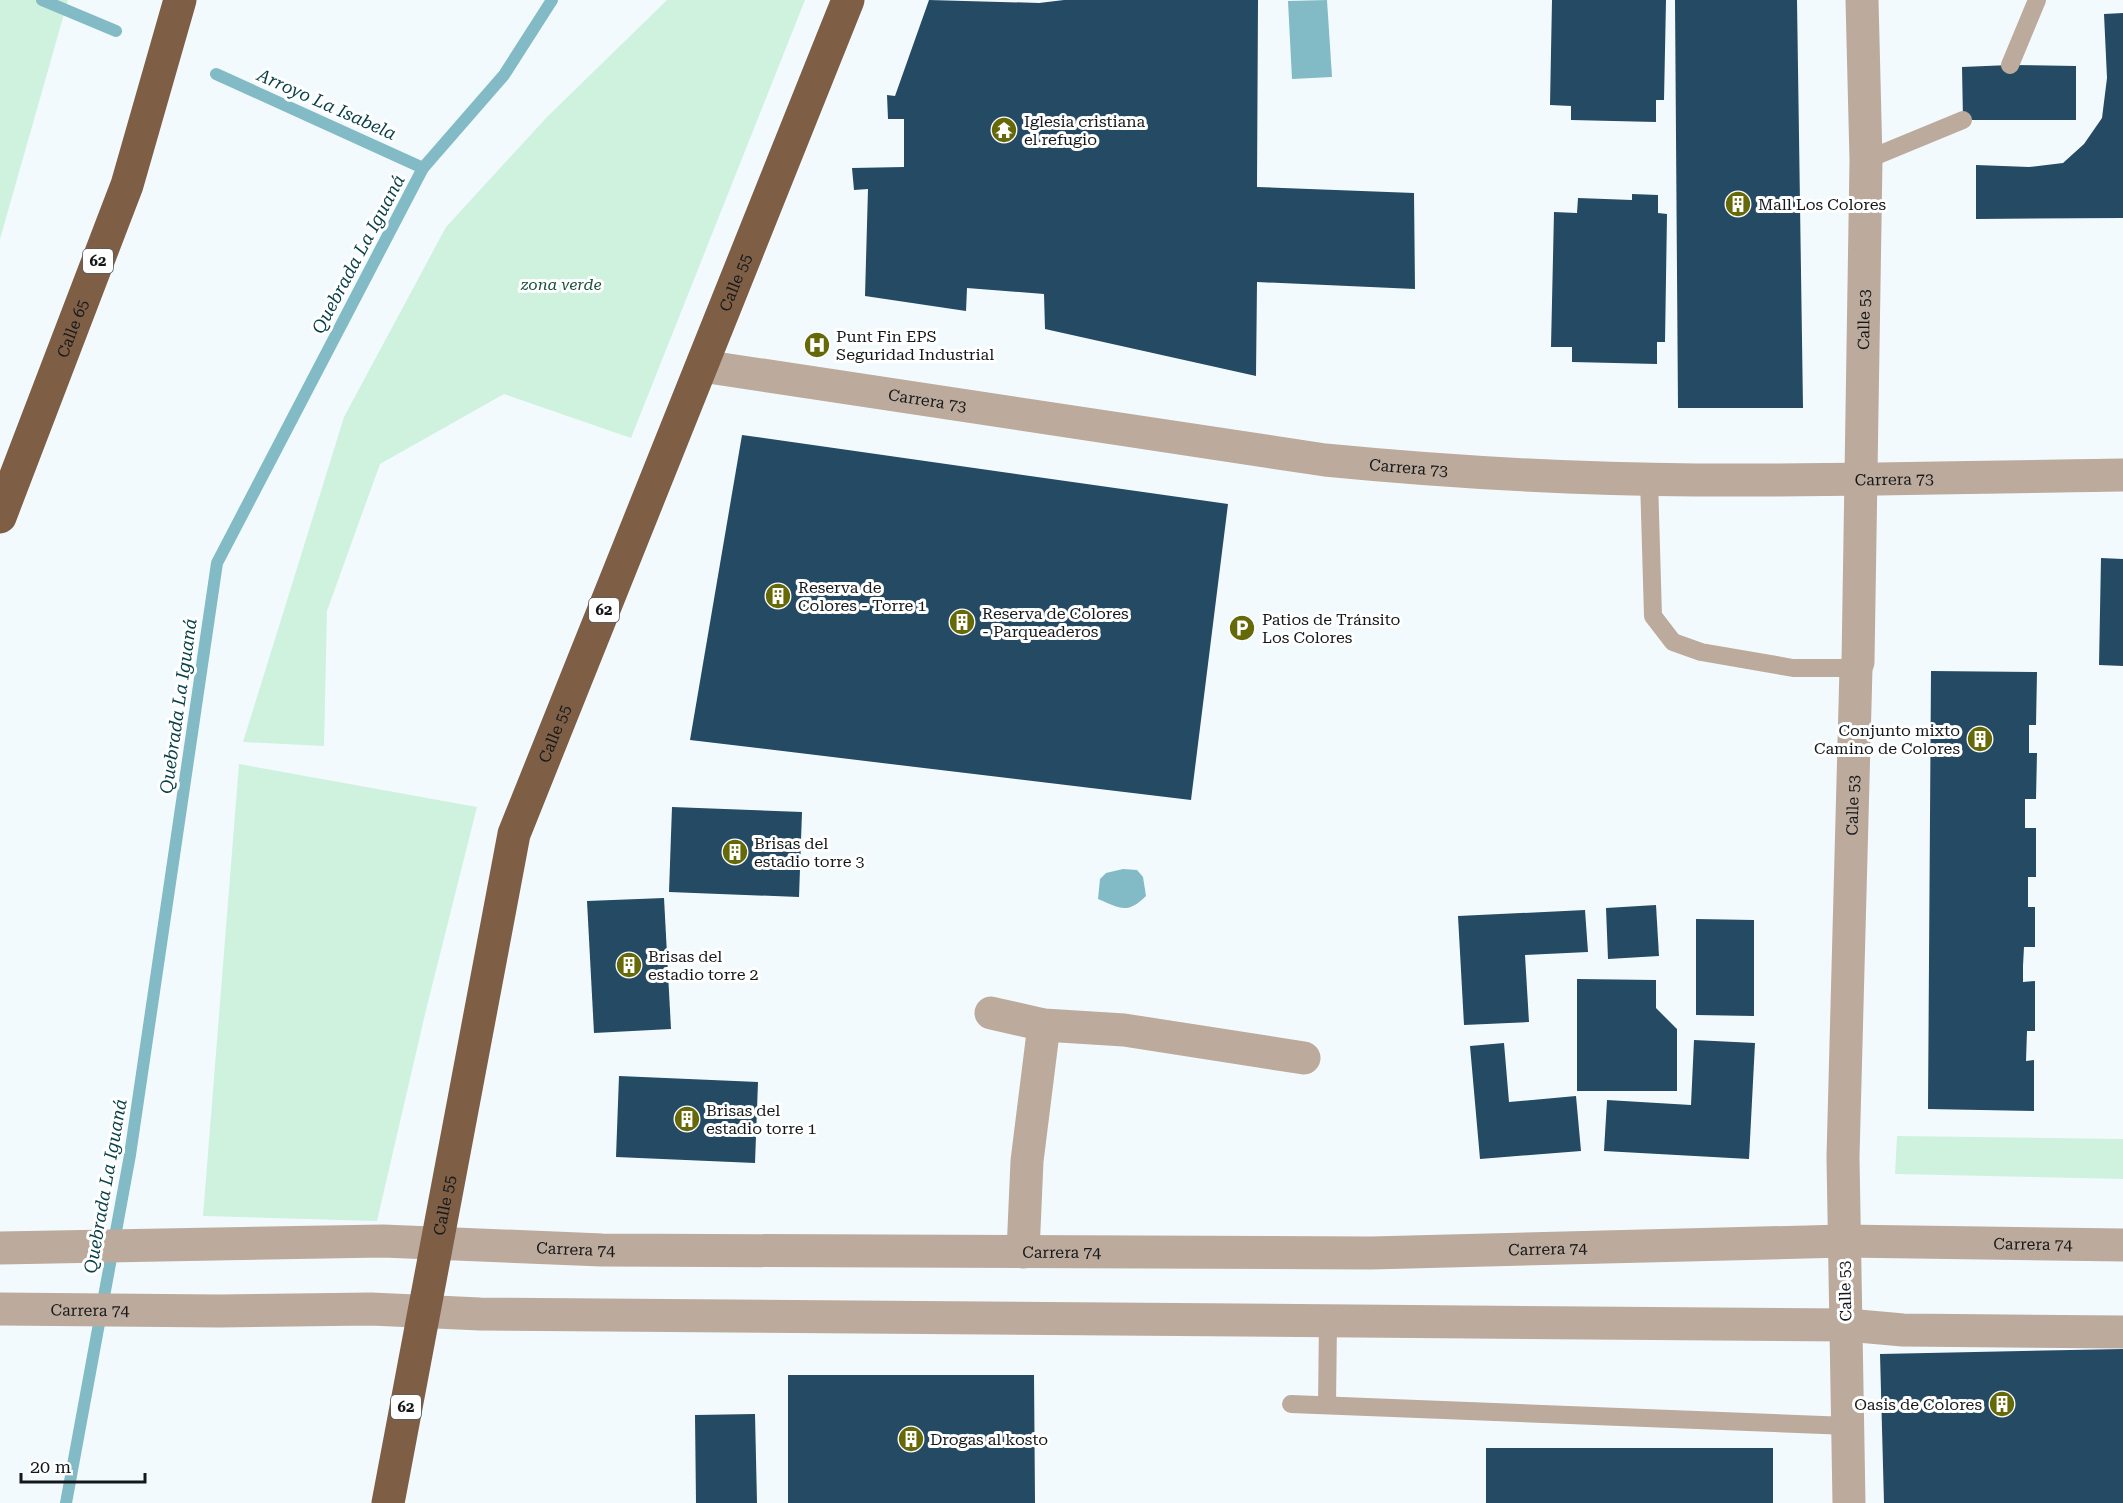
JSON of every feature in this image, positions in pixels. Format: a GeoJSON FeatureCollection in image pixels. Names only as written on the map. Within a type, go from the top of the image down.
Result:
{"type":"FeatureCollection","features":[{"type":"Feature","properties":{"kind":"highway","name":"Calle 65"},"geometry":{"type":"LineString","coordinates":[[0,518],[127,185],[180,0]]}},
{"type":"Feature","properties":{"kind":"highway","name":"Calle 55"},"geometry":{"type":"LineString","coordinates":[[388,1503],[514,834],[848,0]]}},
{"type":"Feature","properties":{"kind":"street","name":"Calle 53"},"geometry":{"type":"LineString","coordinates":[[1849,1503],[1843,1157],[1856,668],[1858,662],[1866,160],[1862,0]]}},
{"type":"Feature","properties":{"kind":"street","name":"Carrera 73"},"geometry":{"type":"LineString","coordinates":[[702,366],[1325,460],[1427,470],[1649,479],[2123,475]]}},
{"type":"Feature","properties":{"kind":"street"},"geometry":{"type":"LineString","coordinates":[[991,1012],[1044,1025],[1124,1030],[1304,1058]]}},
{"type":"Feature","properties":{"kind":"street"},"geometry":{"type":"LineString","coordinates":[[1023,1252],[1027,1161],[1044,1025]]}},
{"type":"Feature","properties":{"kind":"street","name":"Carrera 74"},"geometry":{"type":"LineString","coordinates":[[0,1248],[383,1241],[602,1250],[1371,1253],[1844,1241],[2123,1245]]}},
{"type":"Feature","properties":{"kind":"street","name":"Carrera 74"},"geometry":{"type":"LineString","coordinates":[[0,1309],[219,1311],[371,1309],[492,1314],[1847,1325],[1903,1330],[2123,1332]]}},
{"type":"Feature","properties":{"kind":"lane"},"geometry":{"type":"LineString","coordinates":[[2010,65],[2037,0]]}},
{"type":"Feature","properties":{"kind":"lane"},"geometry":{"type":"LineString","coordinates":[[1866,160],[1963,120]]}},
{"type":"Feature","properties":{"kind":"lane"},"geometry":{"type":"LineString","coordinates":[[1649,479],[1653,616],[1673,642],[1701,652],[1793,668],[1856,668]]}},
{"type":"Feature","properties":{"kind":"lane"},"geometry":{"type":"LineString","coordinates":[[1327,1405],[1328,1321]]}},
{"type":"Feature","properties":{"kind":"lane"},"geometry":{"type":"LineString","coordinates":[[1291,1404],[1848,1426]]}},
{"type":"Feature","properties":{"kind":"green space"},"geometry":{"type":"Polygon","coordinates":[[[0,0],[68,0],[0,239],[0,0]]]}},
{"type":"Feature","properties":{"kind":"green space","name":"zona verde"},"geometry":{"type":"Polygon","coordinates":[[[667,0],[805,0],[631,438],[504,394],[380,464],[327,611],[324,746],[243,742],[344,417],[446,227],[547,117],[667,0]]]}},
{"type":"Feature","properties":{"kind":"green space"},"geometry":{"type":"Polygon","coordinates":[[[239,764],[477,807],[426,1010],[377,1221],[203,1216],[239,764]]]}},
{"type":"Feature","properties":{"kind":"green space"},"geometry":{"type":"Polygon","coordinates":[[[1897,1136],[2123,1139],[2123,1179],[1895,1174],[1897,1136]]]}},
{"type":"Feature","properties":{"kind":"water"},"geometry":{"type":"Polygon","coordinates":[[[1327,0],[1332,77],[1292,79],[1288,1],[1327,0]]]}},
{"type":"Feature","properties":{"kind":"water"},"geometry":{"type":"Polygon","coordinates":[[[1123,869],[1137,870],[1143,877],[1146,896],[1128,908],[1098,899],[1100,879],[1106,873],[1123,869]]]}},
{"type":"Feature","properties":{"kind":"building"},"geometry":{"type":"Polygon","coordinates":[[[929,0],[1039,3],[1064,0],[1258,0],[1257,187],[1414,193],[1415,289],[1257,282],[1256,376],[1045,329],[1044,294],[967,288],[966,311],[865,296],[868,189],[854,190],[852,168],[904,167],[904,119],[888,119],[887,95],[895,96],[929,0]]]}},
{"type":"Feature","properties":{"kind":"building"},"geometry":{"type":"Polygon","coordinates":[[[1552,0],[1666,0],[1664,100],[1656,100],[1656,122],[1571,120],[1571,106],[1550,105],[1552,0]]]}},
{"type":"Feature","properties":{"kind":"building","name":"Mall Los Colores"},"geometry":{"type":"Polygon","coordinates":[[[1675,0],[1797,0],[1803,408],[1678,408],[1675,0]]]}},
{"type":"Feature","properties":{"kind":"building"},"geometry":{"type":"Polygon","coordinates":[[[2123,13],[2123,218],[1976,219],[1976,165],[2029,167],[2063,163],[2084,144],[2102,118],[2107,78],[2104,14],[2123,13]]]}},
{"type":"Feature","properties":{"kind":"building"},"geometry":{"type":"Polygon","coordinates":[[[2076,66],[2076,120],[1963,120],[1962,67],[2076,66]]]}},
{"type":"Feature","properties":{"kind":"building"},"geometry":{"type":"Polygon","coordinates":[[[1632,194],[1658,195],[1658,213],[1667,214],[1665,342],[1657,342],[1657,364],[1572,362],[1572,347],[1551,347],[1554,212],[1577,213],[1578,198],[1632,200],[1632,194]]]}},
{"type":"Feature","properties":{"kind":"building","name":"Reserva de Colores - Parqueaderos"},"geometry":{"type":"Polygon","coordinates":[[[742,435],[1228,504],[1191,800],[690,740],[742,435]]]}},
{"type":"Feature","properties":{"kind":"building"},"geometry":{"type":"Polygon","coordinates":[[[2101,558],[2123,559],[2123,666],[2099,665],[2101,558]]]}},
{"type":"Feature","properties":{"kind":"building"},"geometry":{"type":"Polygon","coordinates":[[[1931,671],[2037,672],[2036,725],[2029,725],[2029,753],[2037,753],[2036,799],[2025,799],[2025,828],[2036,828],[2036,877],[2028,877],[2028,907],[2035,907],[2035,947],[2024,947],[2023,966],[2023,982],[2035,981],[2035,1031],[2027,1031],[2026,1061],[2034,1060],[2034,1111],[1928,1109],[1931,671]]]}},
{"type":"Feature","properties":{"kind":"building","name":"Brisas del estadio torre 3"},"geometry":{"type":"Polygon","coordinates":[[[672,807],[802,812],[799,897],[669,892],[672,807]]]}},
{"type":"Feature","properties":{"kind":"building","name":"Brisas del estadio torre 2"},"geometry":{"type":"Polygon","coordinates":[[[664,898],[671,1029],[594,1033],[587,901],[664,898]]]}},
{"type":"Feature","properties":{"kind":"building"},"geometry":{"type":"Polygon","coordinates":[[[1656,905],[1659,956],[1608,959],[1606,908],[1656,905]]]}},
{"type":"Feature","properties":{"kind":"building"},"geometry":{"type":"Polygon","coordinates":[[[1585,910],[1588,952],[1525,955],[1529,1022],[1464,1025],[1458,916],[1585,910]]]}},
{"type":"Feature","properties":{"kind":"building"},"geometry":{"type":"Polygon","coordinates":[[[1696,919],[1754,920],[1754,1016],[1696,1015],[1696,919]]]}},
{"type":"Feature","properties":{"kind":"building"},"geometry":{"type":"Polygon","coordinates":[[[1577,979],[1656,980],[1656,1008],[1677,1029],[1677,1091],[1577,1091],[1577,979]]]}},
{"type":"Feature","properties":{"kind":"building"},"geometry":{"type":"Polygon","coordinates":[[[1694,1040],[1755,1043],[1749,1159],[1604,1151],[1607,1100],[1691,1105],[1694,1040]]]}},
{"type":"Feature","properties":{"kind":"building"},"geometry":{"type":"Polygon","coordinates":[[[1504,1043],[1509,1102],[1576,1096],[1581,1151],[1480,1159],[1470,1046],[1504,1043]]]}},
{"type":"Feature","properties":{"kind":"building","name":"Brisas del estadio torre 1"},"geometry":{"type":"Polygon","coordinates":[[[619,1076],[758,1082],[755,1163],[616,1157],[619,1076]]]}},
{"type":"Feature","properties":{"kind":"building","name":"Oasis de Colores"},"geometry":{"type":"Polygon","coordinates":[[[2123,1349],[2123,1503],[1884,1503],[1880,1354],[2123,1349]]]}},
{"type":"Feature","properties":{"kind":"building","name":"Drogas al kosto"},"geometry":{"type":"Polygon","coordinates":[[[788,1375],[1034,1375],[1035,1503],[788,1503],[788,1375]]]}},
{"type":"Feature","properties":{"kind":"building"},"geometry":{"type":"Polygon","coordinates":[[[755,1414],[757,1503],[696,1503],[695,1415],[755,1414]]]}},
{"type":"Feature","properties":{"kind":"building"},"geometry":{"type":"Polygon","coordinates":[[[1486,1448],[1773,1448],[1773,1503],[1486,1503],[1486,1448]]]}},
{"type":"Feature","properties":{"kind":"waterway","name":"Arroyo La Isabela"},"geometry":{"type":"LineString","coordinates":[[42,0],[116,31]]}},
{"type":"Feature","properties":{"kind":"waterway","name":"Quebrada La Iguaná"},"geometry":{"type":"LineString","coordinates":[[66,1503],[130,1155],[217,563],[423,168],[504,75],[552,0]]}},
{"type":"Feature","properties":{"kind":"waterway","name":"Arroyo La Isabela"},"geometry":{"type":"LineString","coordinates":[[216,74],[423,168]]}},
{"type":"Feature","properties":{"kind":"place","name":"Iglesia cristiana el refugio"},"geometry":{"type":"Point","coordinates":[1004,130]}},
{"type":"Feature","properties":{"kind":"place","name":"Mall Los Colores"},"geometry":{"type":"Point","coordinates":[1738,204]}},
{"type":"Feature","properties":{"kind":"place","name":"Punt Fin EPS Seguridad Industrial"},"geometry":{"type":"Point","coordinates":[817,345]}},
{"type":"Feature","properties":{"kind":"place","name":"Reserva de Colores - Torre 1"},"geometry":{"type":"Point","coordinates":[778,596]}},
{"type":"Feature","properties":{"kind":"place","name":"Reserva de Colores - Parqueaderos"},"geometry":{"type":"Point","coordinates":[962,622]}},
{"type":"Feature","properties":{"kind":"place","name":"Patios de Tránsito Los Colores"},"geometry":{"type":"Point","coordinates":[1242,628]}},
{"type":"Feature","properties":{"kind":"place","name":"Conjunto mixto Camino de Colores"},"geometry":{"type":"Point","coordinates":[1980,739]}},
{"type":"Feature","properties":{"kind":"place","name":"Brisas del estadio torre 3"},"geometry":{"type":"Point","coordinates":[735,852]}},
{"type":"Feature","properties":{"kind":"place","name":"Brisas del estadio torre 2"},"geometry":{"type":"Point","coordinates":[629,965]}},
{"type":"Feature","properties":{"kind":"place","name":"Brisas del estadio torre 1"},"geometry":{"type":"Point","coordinates":[687,1119]}},
{"type":"Feature","properties":{"kind":"place","name":"Oasis de Colores"},"geometry":{"type":"Point","coordinates":[2002,1404]}},
{"type":"Feature","properties":{"kind":"place","name":"Drogas al kosto"},"geometry":{"type":"Point","coordinates":[911,1439]}}]}
